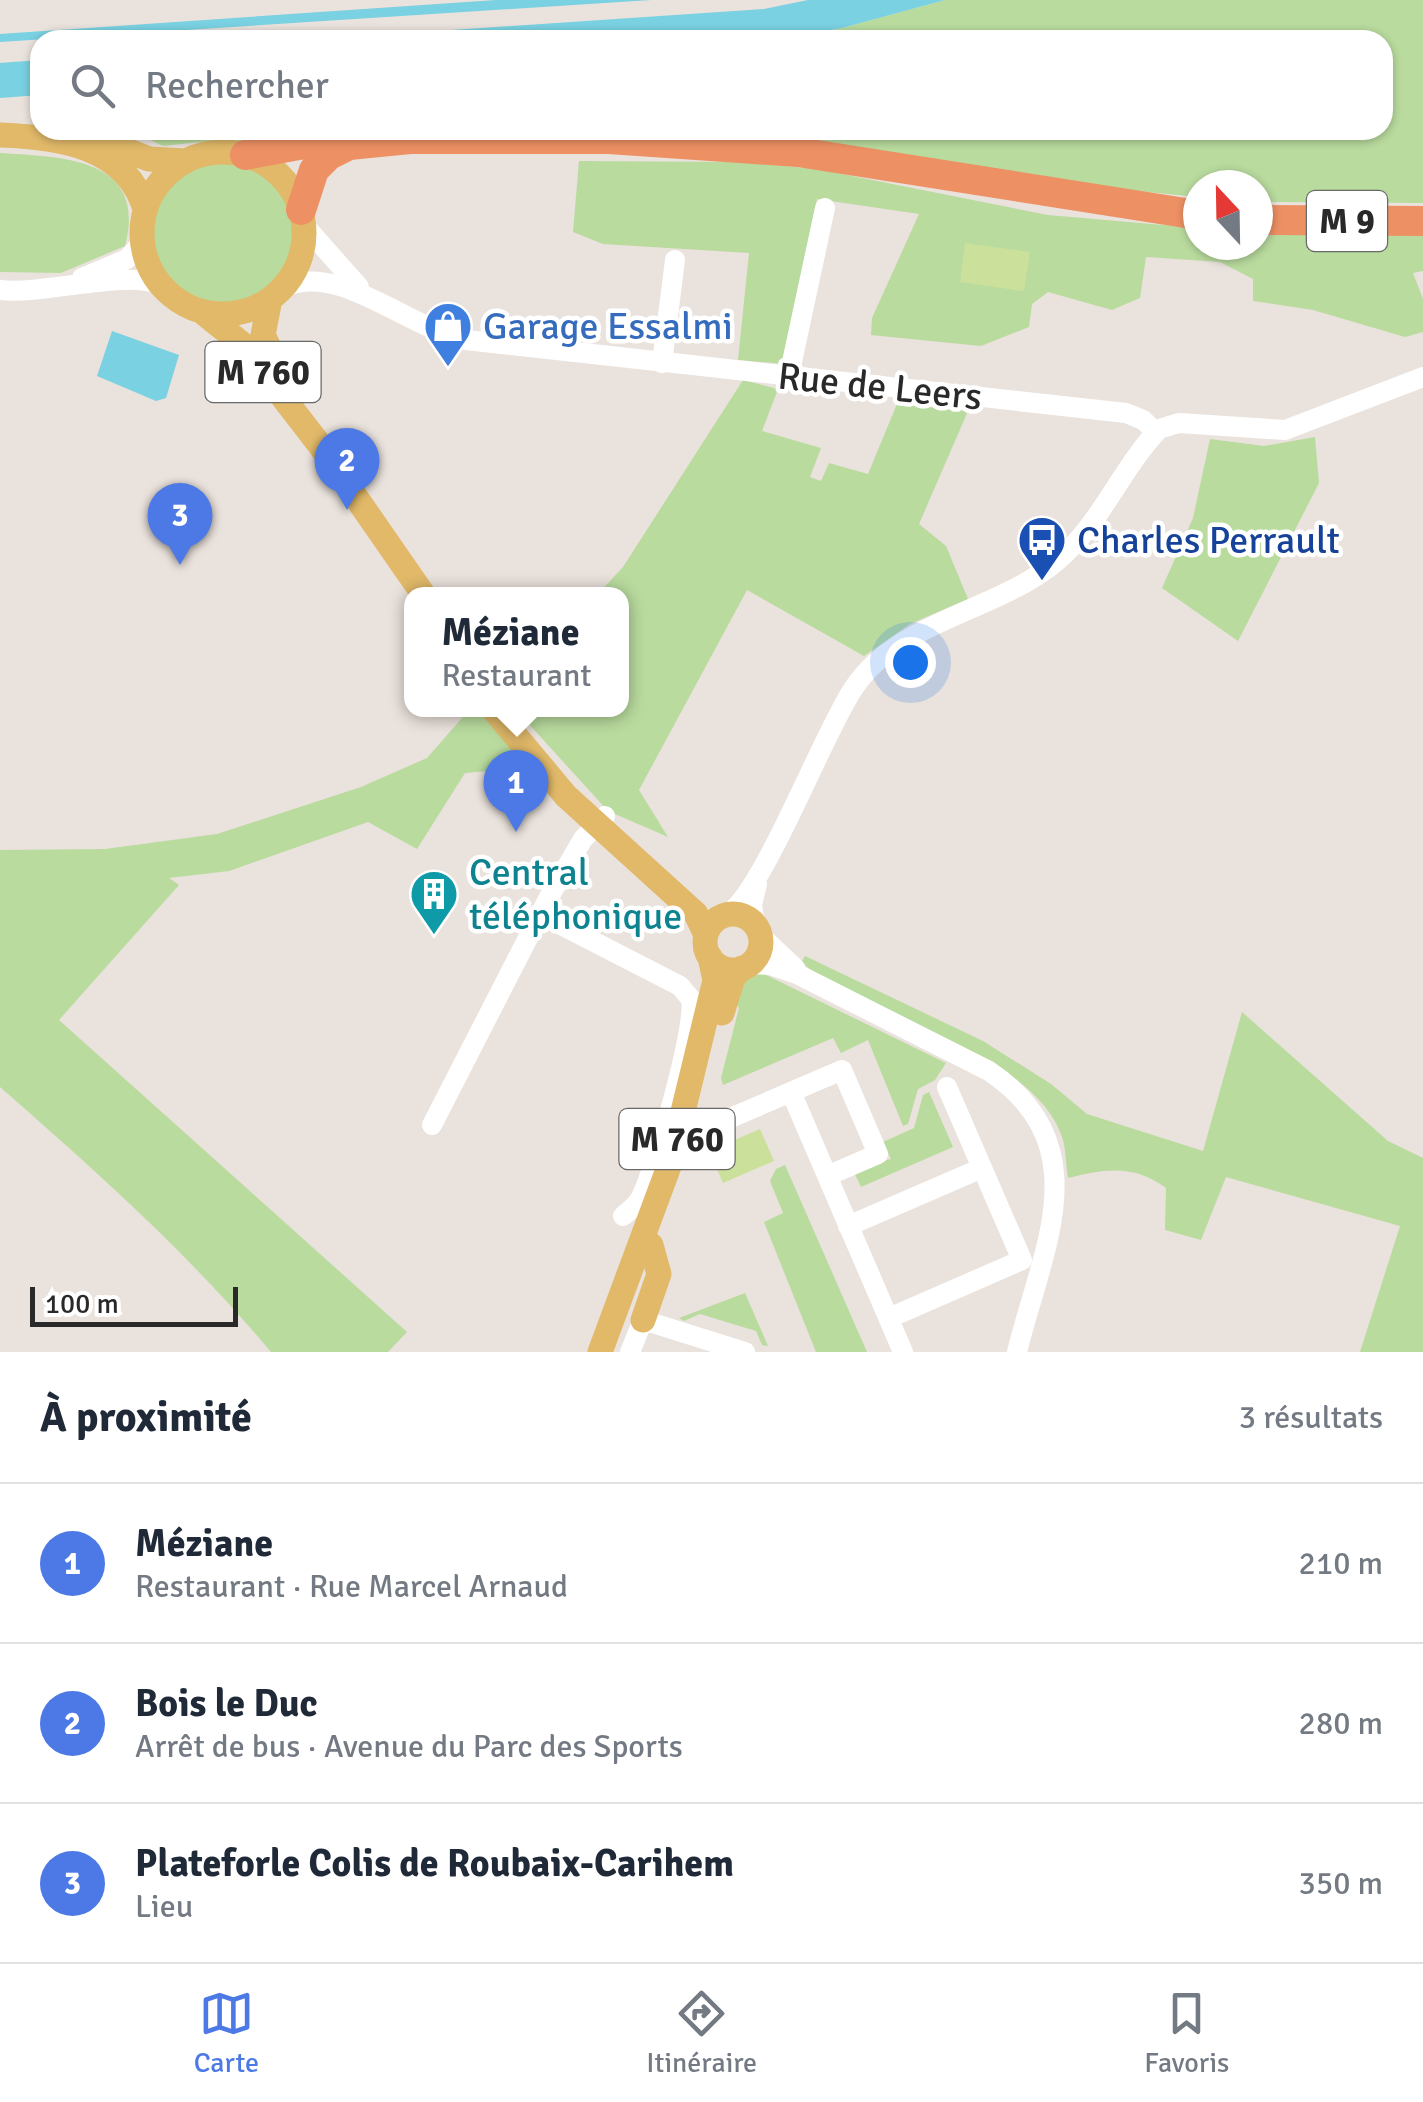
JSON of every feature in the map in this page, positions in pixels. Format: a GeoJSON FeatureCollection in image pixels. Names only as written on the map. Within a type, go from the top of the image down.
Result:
{"type":"FeatureCollection","features":[{"type":"Feature","properties":{"kind":"highway"},"geometry":{"type":"LineString","coordinates":[[245,155],[317,140]]}},
{"type":"Feature","properties":{"kind":"highway"},"geometry":{"type":"LineString","coordinates":[[302,218],[314,170],[335,151],[358,144],[400,140]]}},
{"type":"Feature","properties":{"kind":"highway"},"geometry":{"type":"LineString","coordinates":[[632,140],[730,144],[1183,213]]}},
{"type":"Feature","properties":{"kind":"highway","name":"M 9"},"geometry":{"type":"LineString","coordinates":[[1273,220],[1423,220]]}},
{"type":"Feature","properties":{"kind":"main road"},"geometry":{"type":"LineString","coordinates":[[0,133],[30,129]]}},
{"type":"Feature","properties":{"kind":"main road"},"geometry":{"type":"LineString","coordinates":[[0,133],[30,137]]}},
{"type":"Feature","properties":{"kind":"main road"},"geometry":{"type":"LineString","coordinates":[[49,140],[113,162],[133,179],[145,209]]}},
{"type":"Feature","properties":{"kind":"main road"},"geometry":{"type":"LineString","coordinates":[[93,140],[149,159],[186,161],[211,153],[245,155],[277,172],[302,218],[300,258],[277,293],[235,314],[197,310],[158,284],[142,242],[145,209],[158,184],[186,161]]}},
{"type":"Feature","properties":{"kind":"main road","name":"M 760"},"geometry":{"type":"LineString","coordinates":[[277,293],[262,326],[265,343],[319,444]]}},
{"type":"Feature","properties":{"kind":"main road","name":"M 760"},"geometry":{"type":"LineString","coordinates":[[197,310],[234,335],[319,444],[417,587]]}},
{"type":"Feature","properties":{"kind":"main road"},"geometry":{"type":"LineString","coordinates":[[501,717],[600,821],[696,914],[708,946],[724,968],[746,966],[760,949],[758,929],[741,915],[726,915],[708,908],[600,821],[516,717]]}},
{"type":"Feature","properties":{"kind":"main road"},"geometry":{"type":"LineString","coordinates":[[708,946],[726,915]]}},
{"type":"Feature","properties":{"kind":"main road","name":"M 760"},"geometry":{"type":"LineString","coordinates":[[608,1352],[627,1317],[672,1161],[715,980],[708,946]]}},
{"type":"Feature","properties":{"kind":"main road","name":"M 760"},"geometry":{"type":"LineString","coordinates":[[600,1352],[660,1274],[651,1245],[688,1148],[729,986],[746,966]]}},
{"type":"Feature","properties":{"kind":"street"},"geometry":{"type":"LineString","coordinates":[[788,376],[824,208]]}},
{"type":"Feature","properties":{"kind":"street","name":"Rue de Leers"},"geometry":{"type":"LineString","coordinates":[[302,218],[371,299]]}},
{"type":"Feature","properties":{"kind":"street"},"geometry":{"type":"LineString","coordinates":[[48,290],[122,262],[142,242]]}},
{"type":"Feature","properties":{"kind":"street"},"geometry":{"type":"LineString","coordinates":[[662,363],[675,260]]}},
{"type":"Feature","properties":{"kind":"street"},"geometry":{"type":"LineString","coordinates":[[0,290],[48,290],[134,279],[158,284]]}},
{"type":"Feature","properties":{"kind":"street","name":"Rue de Leers"},"geometry":{"type":"LineString","coordinates":[[277,293],[304,280],[325,280],[420,326],[466,340],[1126,413],[1144,420],[1156,432]]}},
{"type":"Feature","properties":{"kind":"street"},"geometry":{"type":"LineString","coordinates":[[726,915],[741,903],[764,863],[821,745],[864,674],[898,644],[1013,589],[1058,560],[1156,432],[1174,423],[1285,430],[1423,377]]}},
{"type":"Feature","properties":{"kind":"street"},"geometry":{"type":"LineString","coordinates":[[432,1126],[540,914],[600,821]]}},
{"type":"Feature","properties":{"kind":"street"},"geometry":{"type":"LineString","coordinates":[[764,863],[754,894],[758,929],[771,950],[816,984]]}},
{"type":"Feature","properties":{"kind":"street"},"geometry":{"type":"LineString","coordinates":[[540,914],[680,986],[691,999],[691,1023],[654,1161],[638,1204],[623,1216]]}},
{"type":"Feature","properties":{"kind":"street"},"geometry":{"type":"LineString","coordinates":[[746,966],[770,965],[816,984],[989,1070],[1014,1090],[1036,1118],[1051,1152],[1057,1198],[1051,1236],[1017,1352]]}},
{"type":"Feature","properties":{"kind":"street"},"geometry":{"type":"LineString","coordinates":[[714,1126],[842,1070],[878,1154],[827,1176]]}},
{"type":"Feature","properties":{"kind":"street"},"geometry":{"type":"LineString","coordinates":[[888,1318],[1022,1260],[947,1088]]}},
{"type":"Feature","properties":{"kind":"street"},"geometry":{"type":"LineString","coordinates":[[791,1092],[903,1352]]}},
{"type":"Feature","properties":{"kind":"street"},"geometry":{"type":"LineString","coordinates":[[848,1226],[982,1168]]}},
{"type":"Feature","properties":{"kind":"street"},"geometry":{"type":"LineString","coordinates":[[1008,1352],[1031,1297]]}},
{"type":"Feature","properties":{"kind":"street"},"geometry":{"type":"LineString","coordinates":[[630,1352],[627,1317],[745,1352]]}},
{"type":"Feature","properties":{"kind":"green space"},"geometry":{"type":"Polygon","coordinates":[[[945,0],[1423,0],[1423,203],[1273,202],[1273,170],[1183,170],[1183,196],[798,140],[1393,140],[1393,30],[830,30],[945,0]]]}},
{"type":"Feature","properties":{"kind":"green space"},"geometry":{"type":"Polygon","coordinates":[[[150,140],[218,140],[163,146],[150,140]]]}},
{"type":"Feature","properties":{"kind":"green space"},"geometry":{"type":"Polygon","coordinates":[[[0,153],[74,161],[112,179],[124,195],[129,217],[125,246],[61,273],[0,272],[0,153]]]}},
{"type":"Feature","properties":{"kind":"green space"},"geometry":{"type":"Polygon","coordinates":[[[223,161],[251,167],[274,182],[289,205],[295,233],[289,261],[274,284],[251,299],[223,305],[195,299],[172,284],[157,261],[151,233],[157,205],[172,182],[195,167],[223,161]]]}},
{"type":"Feature","properties":{"kind":"green space"},"geometry":{"type":"Polygon","coordinates":[[[579,161],[740,162],[817,169],[1048,215],[1183,227],[1183,260],[1146,257],[1140,298],[1112,310],[1048,292],[1032,304],[1029,327],[981,346],[871,335],[872,318],[919,214],[817,199],[785,364],[738,360],[749,253],[603,244],[573,232],[579,161]]]}},
{"type":"Feature","properties":{"kind":"green space"},"geometry":{"type":"Polygon","coordinates":[[[1273,232],[1344,236],[1423,232],[1423,271],[1413,273],[1423,299],[1423,332],[1405,337],[1313,310],[1253,301],[1253,279],[1220,262],[1190,260],[1273,260],[1273,232]]]}},
{"type":"Feature","properties":{"kind":"green space"},"geometry":{"type":"Polygon","coordinates":[[[965,243],[1030,252],[1024,291],[960,282],[965,243]]]}},
{"type":"Feature","properties":{"kind":"green space"},"geometry":{"type":"Polygon","coordinates":[[[743,380],[778,389],[762,431],[821,448],[810,477],[821,481],[829,463],[868,474],[897,404],[968,411],[919,524],[946,546],[968,599],[910,624],[864,656],[747,590],[639,790],[668,837],[608,811],[522,717],[629,717],[629,587],[604,587],[623,567],[743,380]]]}},
{"type":"Feature","properties":{"kind":"green space"},"geometry":{"type":"Polygon","coordinates":[[[1315,437],[1319,483],[1238,641],[1162,588],[1193,518],[1210,439],[1264,446],[1315,437]]]}},
{"type":"Feature","properties":{"kind":"green space"},"geometry":{"type":"Polygon","coordinates":[[[463,717],[490,717],[514,750],[489,771],[465,773],[417,849],[368,822],[229,871],[169,878],[179,885],[59,1020],[407,1332],[388,1352],[271,1352],[175,1247],[0,1087],[0,850],[105,849],[217,834],[361,787],[427,758],[463,717]]]}},
{"type":"Feature","properties":{"kind":"green space"},"geometry":{"type":"Polygon","coordinates":[[[805,956],[983,1041],[1051,1084],[1087,1114],[1203,1151],[1242,1012],[1388,1141],[1423,1158],[1423,1352],[1360,1352],[1400,1226],[1226,1177],[1201,1240],[1165,1230],[1166,1188],[1130,1172],[1094,1172],[1068,1178],[1063,1140],[1051,1115],[1032,1093],[980,1056],[837,986],[808,968],[802,961],[805,956]]]}},
{"type":"Feature","properties":{"kind":"green space"},"geometry":{"type":"Polygon","coordinates":[[[762,973],[946,1063],[935,1080],[918,1089],[908,1124],[903,1126],[868,1040],[841,1053],[833,1038],[723,1085],[721,1078],[739,1008],[736,1004],[746,979],[762,973]]]}},
{"type":"Feature","properties":{"kind":"green space"},"geometry":{"type":"Polygon","coordinates":[[[929,1092],[953,1147],[861,1187],[852,1168],[891,1159],[883,1142],[914,1128],[923,1095],[929,1092]]]}},
{"type":"Feature","properties":{"kind":"green space"},"geometry":{"type":"Polygon","coordinates":[[[760,1129],[774,1161],[723,1183],[709,1151],[760,1129]]]}},
{"type":"Feature","properties":{"kind":"green space"},"geometry":{"type":"Polygon","coordinates":[[[785,1165],[867,1352],[816,1352],[764,1222],[783,1213],[770,1181],[776,1169],[785,1165]]]}},
{"type":"Feature","properties":{"kind":"green space"},"geometry":{"type":"Polygon","coordinates":[[[745,1293],[768,1346],[762,1345],[756,1331],[700,1314],[684,1321],[679,1318],[745,1293]]]}},
{"type":"Feature","properties":{"kind":"water"},"geometry":{"type":"Polygon","coordinates":[[[496,0],[651,0],[186,30],[58,30],[496,0]]]}},
{"type":"Feature","properties":{"kind":"water"},"geometry":{"type":"Polygon","coordinates":[[[808,0],[945,0],[830,30],[452,30],[764,9],[808,0]]]}},
{"type":"Feature","properties":{"kind":"water"},"geometry":{"type":"Polygon","coordinates":[[[30,32],[30,40],[0,42],[0,34],[30,32]]]}},
{"type":"Feature","properties":{"kind":"water"},"geometry":{"type":"Polygon","coordinates":[[[30,61],[30,96],[0,98],[0,63],[30,61]]]}},
{"type":"Feature","properties":{"kind":"water"},"geometry":{"type":"Polygon","coordinates":[[[112,331],[179,355],[166,398],[156,401],[97,376],[112,331]]]}},
{"type":"Feature","properties":{"kind":"place","name":"Garage Essalmi"},"geometry":{"type":"Point","coordinates":[448,368]}},
{"type":"Feature","properties":{"kind":"place","name":"Bois le Duc"},"geometry":{"type":"Point","coordinates":[347,510]}},
{"type":"Feature","properties":{"kind":"place","name":"Plateforle Colis de Roubaix-Carihem"},"geometry":{"type":"Point","coordinates":[180,565]}},
{"type":"Feature","properties":{"kind":"place","name":"Charles Perrault"},"geometry":{"type":"Point","coordinates":[1042,582]}},
{"type":"Feature","properties":{"kind":"place","name":"Méziane"},"geometry":{"type":"Point","coordinates":[516,832]}},
{"type":"Feature","properties":{"kind":"place","name":"Central téléphonique"},"geometry":{"type":"Point","coordinates":[434,936]}}]}
